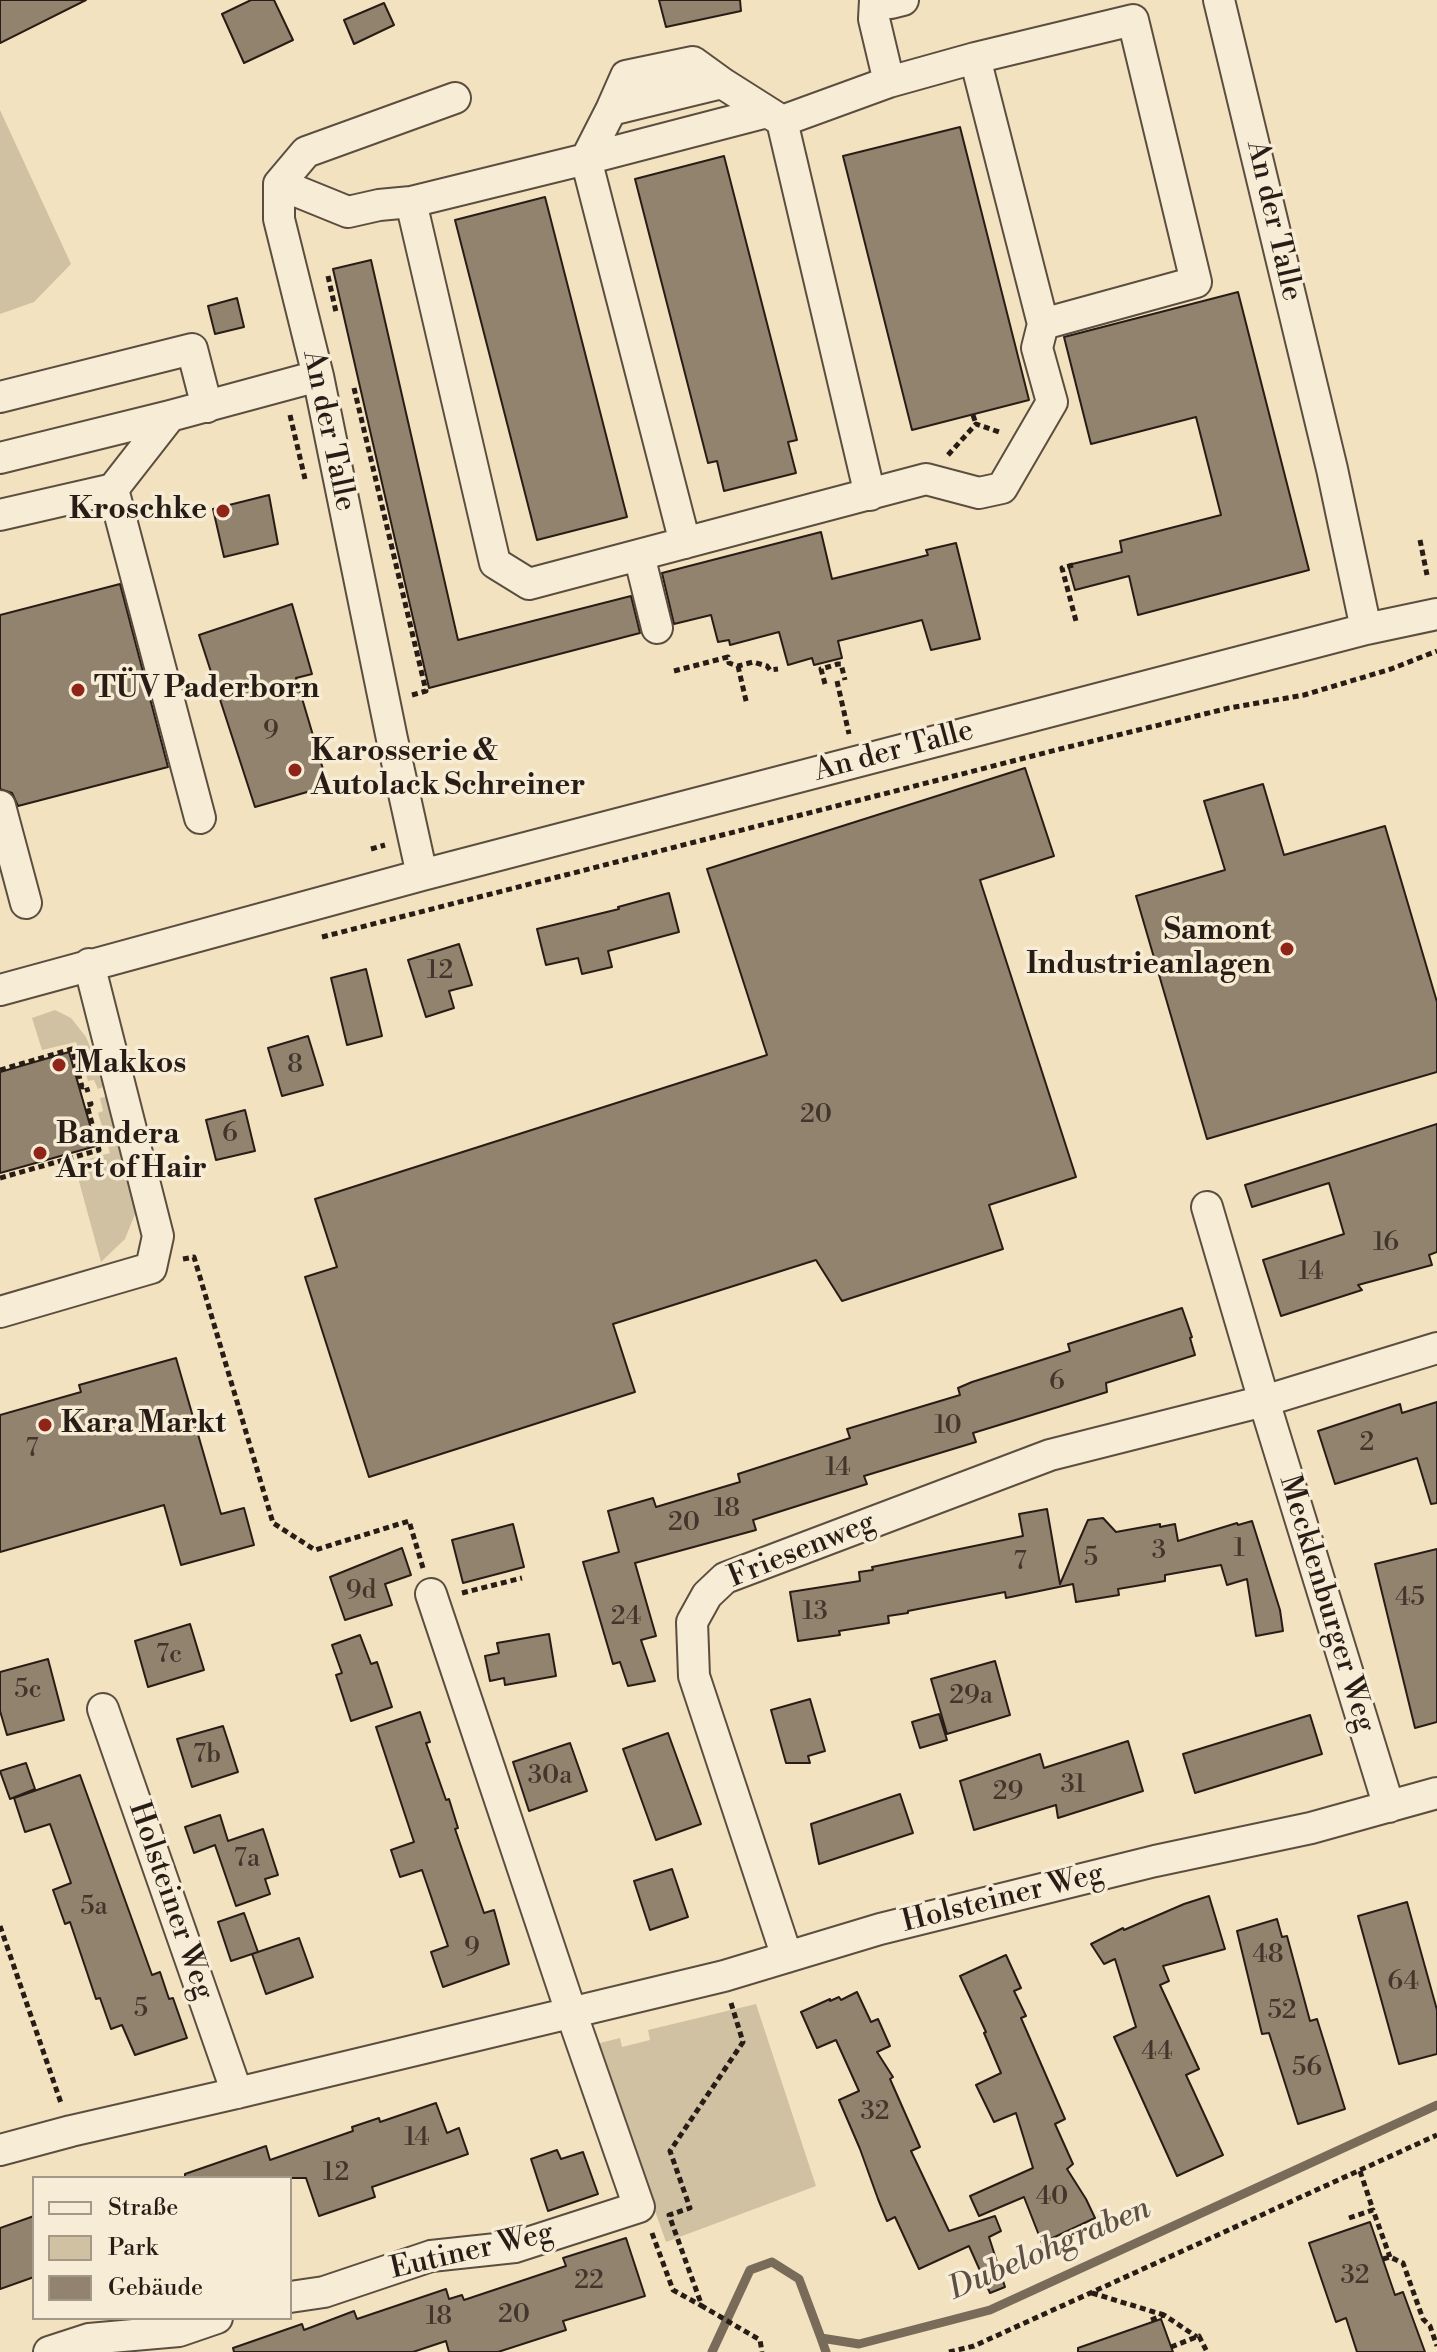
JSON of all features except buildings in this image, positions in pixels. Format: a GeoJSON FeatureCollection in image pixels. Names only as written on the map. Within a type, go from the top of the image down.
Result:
{"type":"FeatureCollection","features":[{"type":"Feature","properties":{"kind":"street"},"geometry":{"type":"LineString","coordinates":[[875,0],[874,19],[889,82]]}},
{"type":"Feature","properties":{"kind":"street"},"geometry":{"type":"LineString","coordinates":[[885,0],[891,3],[903,0]]}},
{"type":"Feature","properties":{"kind":"street","name":"An der Talle"},"geometry":{"type":"LineString","coordinates":[[1219,0],[1332,469],[1366,629]]}},
{"type":"Feature","properties":{"kind":"street"},"geometry":{"type":"LineString","coordinates":[[455,98],[306,152],[279,184],[348,212],[411,202],[726,123],[774,117],[975,58],[1133,20],[1196,282],[1043,324]]}},
{"type":"Feature","properties":{"kind":"street"},"geometry":{"type":"LineString","coordinates":[[411,202],[495,563],[529,584],[926,479],[979,493],[1002,488],[1052,402],[1037,348],[1043,324],[975,58]]}},
{"type":"Feature","properties":{"kind":"street"},"geometry":{"type":"LineString","coordinates":[[685,543],[586,159],[611,110],[722,83],[774,117],[870,495]]}},
{"type":"Feature","properties":{"kind":"street","name":"An der Talle"},"geometry":{"type":"LineString","coordinates":[[279,184],[279,219],[318,376],[422,875]]}},
{"type":"Feature","properties":{"kind":"street"},"geometry":{"type":"LineString","coordinates":[[0,397],[192,349],[207,407]]}},
{"type":"Feature","properties":{"kind":"street"},"geometry":{"type":"LineString","coordinates":[[0,458],[318,376]]}},
{"type":"Feature","properties":{"kind":"street"},"geometry":{"type":"LineString","coordinates":[[0,515],[113,489],[170,416]]}},
{"type":"Feature","properties":{"kind":"street"},"geometry":{"type":"LineString","coordinates":[[113,489],[200,818]]}},
{"type":"Feature","properties":{"kind":"street"},"geometry":{"type":"LineString","coordinates":[[639,555],[657,628]]}},
{"type":"Feature","properties":{"kind":"street","name":"An der Talle"},"geometry":{"type":"LineString","coordinates":[[0,990],[422,875],[1366,629],[1437,614]]}},
{"type":"Feature","properties":{"kind":"street"},"geometry":{"type":"LineString","coordinates":[[0,806],[26,903]]}},
{"type":"Feature","properties":{"kind":"street"},"geometry":{"type":"LineString","coordinates":[[0,1312],[151,1268],[158,1236],[89,964]]}},
{"type":"Feature","properties":{"kind":"street","name":"Mecklenburger Weg"},"geometry":{"type":"LineString","coordinates":[[1207,1207],[1389,1807]]}},
{"type":"Feature","properties":{"kind":"street"},"geometry":{"type":"LineString","coordinates":[[1264,1401],[1437,1348]]}},
{"type":"Feature","properties":{"kind":"street","name":"Friesenweg"},"geometry":{"type":"LineString","coordinates":[[787,1957],[694,1676],[692,1622],[707,1595],[725,1578],[1050,1455],[1264,1401]]}},
{"type":"Feature","properties":{"kind":"street"},"geometry":{"type":"LineString","coordinates":[[432,1597],[639,2207]]}},
{"type":"Feature","properties":{"kind":"street","name":"Holsteiner Weg"},"geometry":{"type":"LineString","coordinates":[[103,1709],[237,2093]]}},
{"type":"Feature","properties":{"kind":"street","name":"Holsteiner Weg"},"geometry":{"type":"LineString","coordinates":[[0,2150],[724,1976],[880,1929],[1170,1858],[1311,1828],[1437,1793]]}},
{"type":"Feature","properties":{"kind":"street","name":"Eutiner Weg"},"geometry":{"type":"LineString","coordinates":[[292,2297],[324,2292],[431,2256],[515,2247],[639,2207]]}},
{"type":"Feature","properties":{"kind":"street"},"geometry":{"type":"LineString","coordinates":[[49,2352],[89,2339],[179,2331],[211,2320]]}},
{"type":"Feature","properties":{"kind":"path"},"geometry":{"type":"LineString","coordinates":[[328,276],[339,322]]}},
{"type":"Feature","properties":{"kind":"path"},"geometry":{"type":"LineString","coordinates":[[353,384],[426,691],[384,702]]}},
{"type":"Feature","properties":{"kind":"path"},"geometry":{"type":"LineString","coordinates":[[973,415],[976,424]]}},
{"type":"Feature","properties":{"kind":"path"},"geometry":{"type":"LineString","coordinates":[[976,424],[1028,443]]}},
{"type":"Feature","properties":{"kind":"path"},"geometry":{"type":"LineString","coordinates":[[926,479],[976,424]]}},
{"type":"Feature","properties":{"kind":"path"},"geometry":{"type":"LineString","coordinates":[[1420,540],[1427,575]]}},
{"type":"Feature","properties":{"kind":"path"},"geometry":{"type":"LineString","coordinates":[[1073,565],[1062,568],[1076,621]]}},
{"type":"Feature","properties":{"kind":"path"},"geometry":{"type":"LineString","coordinates":[[308,941],[1070,747],[1229,708],[1304,695],[1391,669],[1437,651]]}},
{"type":"Feature","properties":{"kind":"path"},"geometry":{"type":"LineString","coordinates":[[674,671],[728,657],[729,663],[738,666],[753,662],[770,670],[778,669]]}},
{"type":"Feature","properties":{"kind":"path"},"geometry":{"type":"LineString","coordinates":[[825,684],[821,669],[829,664],[841,664],[845,680]]}},
{"type":"Feature","properties":{"kind":"path"},"geometry":{"type":"LineString","coordinates":[[738,666],[747,705]]}},
{"type":"Feature","properties":{"kind":"path"},"geometry":{"type":"LineString","coordinates":[[837,681],[856,762]]}},
{"type":"Feature","properties":{"kind":"path"},"geometry":{"type":"LineString","coordinates":[[0,1070],[72,1049],[82,1087],[86,1086],[91,1104],[87,1105],[99,1150],[0,1178]]}},
{"type":"Feature","properties":{"kind":"path"},"geometry":{"type":"LineString","coordinates":[[151,1268],[194,1257],[273,1523],[315,1550],[409,1521],[432,1597],[522,1578]]}},
{"type":"Feature","properties":{"kind":"path"},"geometry":{"type":"LineString","coordinates":[[0,1926],[71,2131]]}},
{"type":"Feature","properties":{"kind":"path"},"geometry":{"type":"LineString","coordinates":[[702,2306],[669,2215],[690,2208],[670,2151],[743,2042],[724,1976]]}},
{"type":"Feature","properties":{"kind":"path"},"geometry":{"type":"LineString","coordinates":[[949,2352],[974,2349],[1437,2135]]}},
{"type":"Feature","properties":{"kind":"path"},"geometry":{"type":"LineString","coordinates":[[1360,2171],[1386,2258],[1403,2263],[1423,2319],[1430,2326],[1437,2346]]}},
{"type":"Feature","properties":{"kind":"path"},"geometry":{"type":"LineString","coordinates":[[639,2207],[649,2222],[673,2290],[760,2340],[762,2352]]}},
{"type":"Feature","properties":{"kind":"path"},"geometry":{"type":"LineString","coordinates":[[1349,2218],[1373,2210]]}},
{"type":"Feature","properties":{"kind":"path"},"geometry":{"type":"LineString","coordinates":[[1091,2293],[1164,2315],[1199,2336],[1207,2352]]}},
{"type":"Feature","properties":{"kind":"path"},"geometry":{"type":"LineString","coordinates":[[1151,2320],[1164,2315]]}},
{"type":"Feature","properties":{"kind":"path"},"geometry":{"type":"LineString","coordinates":[[1413,2322],[1423,2319]]}},
{"type":"Feature","properties":{"kind":"path"},"geometry":{"type":"LineString","coordinates":[[1171,2347],[1197,2337]]}},
{"type":"Feature","properties":{"kind":"green space"},"geometry":{"type":"Polygon","coordinates":[[[0,110],[71,264],[34,302],[0,314],[0,110]]]}},
{"type":"Feature","properties":{"kind":"green space"},"geometry":{"type":"Polygon","coordinates":[[[55,1010],[71,1018],[86,1037],[106,1086],[98,1089],[94,1080],[88,1081],[76,1042],[42,1050],[32,1018],[55,1010]]]}},
{"type":"Feature","properties":{"kind":"green space"},"geometry":{"type":"Polygon","coordinates":[[[109,1096],[137,1209],[125,1239],[101,1262],[74,1163],[110,1153],[98,1113],[103,1111],[100,1098],[109,1096]]]}},
{"type":"Feature","properties":{"kind":"green space"},"geometry":{"type":"Polygon","coordinates":[[[756,2004],[816,2186],[666,2242],[596,2044],[620,2038],[622,2047],[650,2040],[648,2030],[756,2004]]]}},
{"type":"Feature","properties":{"kind":"waterway","name":"Dubelohgraben"},"geometry":{"type":"LineString","coordinates":[[712,2352],[750,2270],[772,2262],[799,2279],[821,2338],[859,2344],[990,2310],[1437,2105]]}},
{"type":"Feature","properties":{"kind":"waterway"},"geometry":{"type":"LineString","coordinates":[[821,2338],[826,2352]]}},
{"type":"Feature","properties":{"kind":"place","name":"Kroschke"},"geometry":{"type":"Point","coordinates":[223,511]}},
{"type":"Feature","properties":{"kind":"place","name":"TÜV Paderborn"},"geometry":{"type":"Point","coordinates":[78,690]}},
{"type":"Feature","properties":{"kind":"place","name":"Karosserie & Autolack Schreiner"},"geometry":{"type":"Point","coordinates":[295,770]}},
{"type":"Feature","properties":{"kind":"place","name":"Samont Industrieanlagen"},"geometry":{"type":"Point","coordinates":[1287,949]}},
{"type":"Feature","properties":{"kind":"place","name":"Makkos"},"geometry":{"type":"Point","coordinates":[59,1065]}},
{"type":"Feature","properties":{"kind":"place","name":"Bandera Art of Hair"},"geometry":{"type":"Point","coordinates":[40,1153]}},
{"type":"Feature","properties":{"kind":"place","name":"Kara Markt"},"geometry":{"type":"Point","coordinates":[45,1425]}}]}
